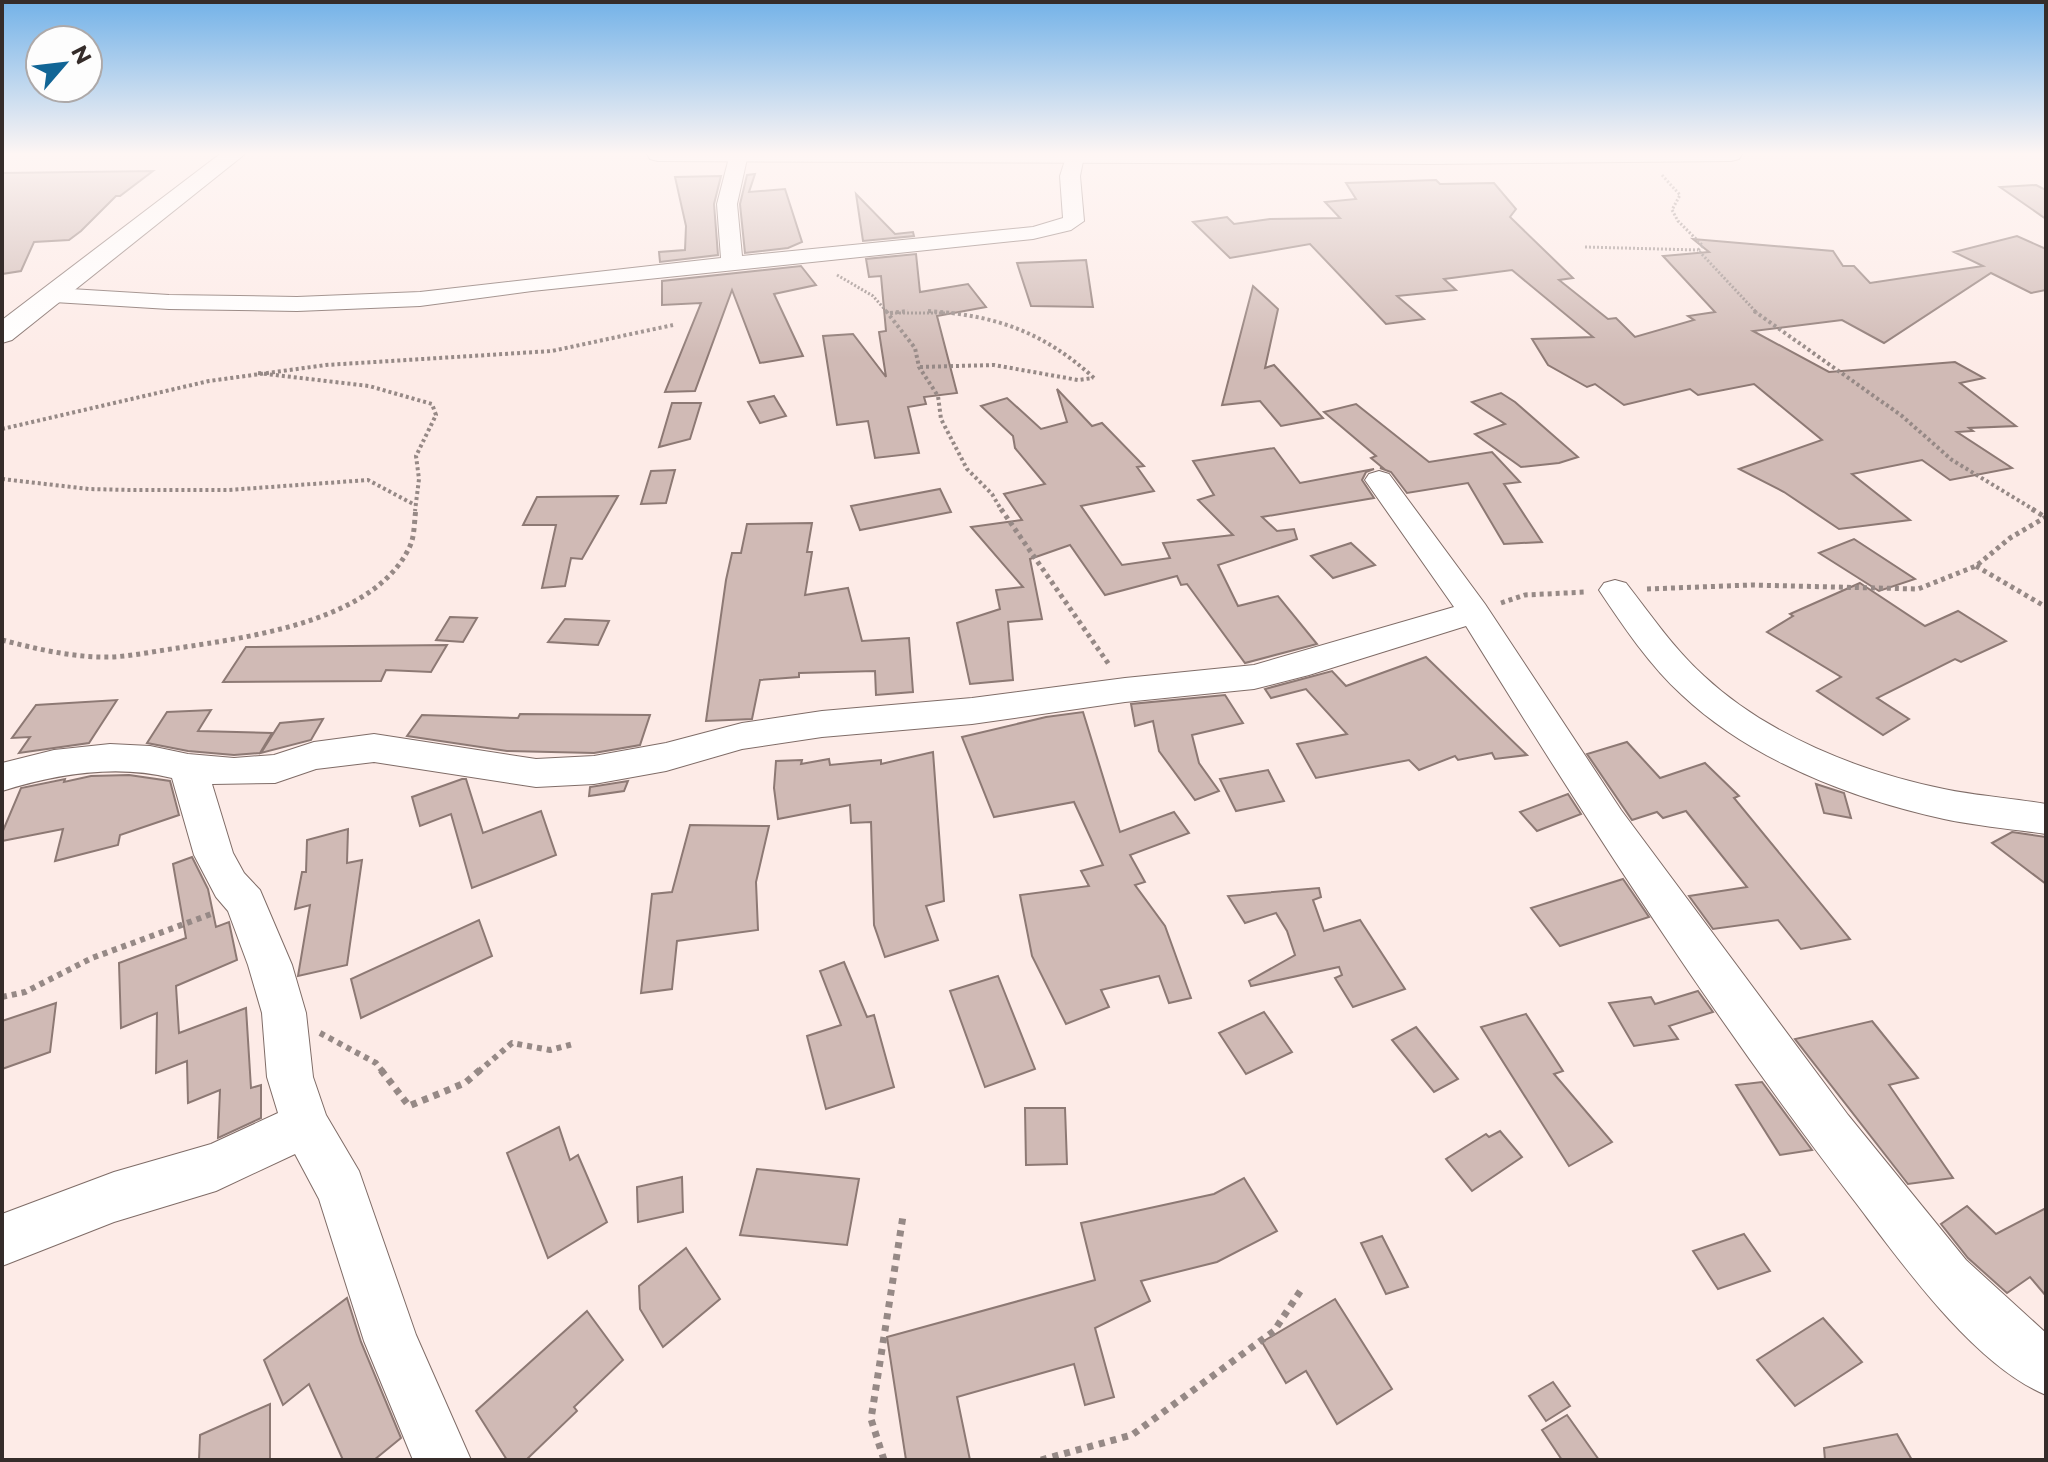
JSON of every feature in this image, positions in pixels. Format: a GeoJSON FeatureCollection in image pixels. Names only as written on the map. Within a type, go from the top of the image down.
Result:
{"type":"FeatureCollection","features":[{"type":"Feature","properties":{"kind":"main road"},"geometry":{"type":"LineString","coordinates":[[2,334],[147,222]]}},
{"type":"Feature","properties":{"kind":"street"},"geometry":{"type":"LineString","coordinates":[[729,222],[732,264]]}},
{"type":"Feature","properties":{"kind":"street"},"geometry":{"type":"LineString","coordinates":[[54,295],[169,302],[377,301],[1033,233],[1072,222]]}},
{"type":"Feature","properties":{"kind":"street"},"geometry":{"type":"LineString","coordinates":[[1379,480],[1474,612],[1607,821],[1831,1132],[1947,1279],[2016,1344],[2046,1367]]}},
{"type":"Feature","properties":{"kind":"street"},"geometry":{"type":"LineString","coordinates":[[1615,590],[1692,685],[1753,731],[1888,790],[1947,804],[2046,819]]}},
{"type":"Feature","properties":{"kind":"street"},"geometry":{"type":"LineString","coordinates":[[2,777],[50,764],[144,759],[188,768],[234,772],[275,769],[314,756],[374,748],[536,773],[594,770],[666,757],[742,736],[808,726],[972,711],[1125,690],[1254,677],[1297,667],[1474,612]]}},
{"type":"Feature","properties":{"kind":"street"},"geometry":{"type":"LineString","coordinates":[[188,768],[214,855],[230,885],[245,902],[270,965],[284,1013],[290,1077],[305,1125],[341,1189],[391,1341],[442,1460]]}},
{"type":"Feature","properties":{"kind":"street"},"geometry":{"type":"LineString","coordinates":[[2,1240],[114,1197],[216,1167],[305,1125]]}},
{"type":"Feature","properties":{"kind":"path"},"geometry":{"type":"LineString","coordinates":[[1585,247],[1698,250],[1703,246],[1679,222]]}},
{"type":"Feature","properties":{"kind":"path"},"geometry":{"type":"LineString","coordinates":[[1474,612],[1525,595],[1615,590],[1751,585],[1918,589],[1976,566],[2010,538],[2046,517],[1952,460],[1902,416],[1764,319],[1733,293],[1698,250]]}},
{"type":"Feature","properties":{"kind":"path"},"geometry":{"type":"LineString","coordinates":[[796,258],[818,264],[843,278],[873,296],[890,313],[915,348],[919,367],[938,396],[941,419],[967,469],[992,494],[1017,536],[1094,639],[1125,690]]}},
{"type":"Feature","properties":{"kind":"path"},"geometry":{"type":"LineString","coordinates":[[890,313],[908,309],[1003,323],[1031,333],[1080,365],[1094,378],[1078,380],[994,365],[919,367]]}},
{"type":"Feature","properties":{"kind":"path"},"geometry":{"type":"LineString","coordinates":[[2,429],[209,381],[258,373],[326,365],[552,351],[673,325]]}},
{"type":"Feature","properties":{"kind":"path"},"geometry":{"type":"LineString","coordinates":[[2,640],[50,652],[111,657],[245,638],[321,617],[376,588],[400,563],[412,543],[419,479],[416,456],[436,415],[432,404],[411,395],[373,387],[258,373]]}},
{"type":"Feature","properties":{"kind":"path"},"geometry":{"type":"LineString","coordinates":[[2,479],[89,489],[130,490],[228,490],[368,480],[415,505]]}},
{"type":"Feature","properties":{"kind":"path"},"geometry":{"type":"LineString","coordinates":[[1976,566],[2046,607]]}},
{"type":"Feature","properties":{"kind":"path"},"geometry":{"type":"LineString","coordinates":[[2,997],[25,992],[92,958],[245,902]]}},
{"type":"Feature","properties":{"kind":"path"},"geometry":{"type":"LineString","coordinates":[[284,1013],[376,1063],[409,1106],[465,1083],[512,1043],[550,1050],[573,1044]]}},
{"type":"Feature","properties":{"kind":"path"},"geometry":{"type":"LineString","coordinates":[[884,1460],[871,1419],[903,1216]]}},
{"type":"Feature","properties":{"kind":"path"},"geometry":{"type":"LineString","coordinates":[[1041,1460],[1132,1435],[1274,1331],[1301,1290]]}},
{"type":"Feature","properties":{"kind":"building"},"geometry":{"type":"Polygon","coordinates":[[[2,222],[90,222],[69,240],[34,242],[21,271],[2,274],[2,222]]]}},
{"type":"Feature","properties":{"kind":"building"},"geometry":{"type":"Polygon","coordinates":[[[685,222],[715,222],[718,255],[660,262],[659,252],[685,250],[685,222]]]}},
{"type":"Feature","properties":{"kind":"building"},"geometry":{"type":"Polygon","coordinates":[[[742,222],[796,222],[802,242],[788,248],[745,253],[742,222]]]}},
{"type":"Feature","properties":{"kind":"building"},"geometry":{"type":"Polygon","coordinates":[[[860,222],[884,222],[895,234],[913,232],[914,236],[863,241],[860,222]]]}},
{"type":"Feature","properties":{"kind":"building"},"geometry":{"type":"Polygon","coordinates":[[[1193,222],[1515,222],[1573,278],[1559,280],[1608,319],[1616,318],[1635,337],[1694,320],[1688,316],[1715,312],[1663,256],[1709,252],[1693,239],[1833,251],[1843,266],[1854,266],[1870,283],[1983,266],[1954,252],[2017,236],[2046,249],[2046,290],[2031,293],[1991,273],[1884,343],[1842,320],[1753,331],[1829,372],[1955,362],[1984,378],[1960,383],[2016,426],[1969,428],[1973,431],[1957,432],[2012,468],[1950,480],[1922,460],[1852,474],[1910,520],[1839,529],[1784,492],[1739,469],[1822,440],[1754,384],[1698,395],[1690,389],[1624,405],[1595,384],[1587,387],[1548,365],[1532,339],[1593,337],[1512,270],[1444,279],[1456,290],[1397,296],[1424,319],[1386,324],[1310,244],[1230,258],[1193,222]]]}},
{"type":"Feature","properties":{"kind":"building"},"geometry":{"type":"Polygon","coordinates":[[[916,254],[920,292],[968,284],[986,307],[937,316],[957,393],[924,397],[926,404],[908,407],[919,453],[875,458],[868,421],[837,425],[823,336],[853,334],[886,377],[879,332],[886,331],[881,276],[869,277],[866,259],[916,254]]]}},
{"type":"Feature","properties":{"kind":"building"},"geometry":{"type":"Polygon","coordinates":[[[1086,260],[1093,307],[1031,306],[1017,263],[1086,260]]]}},
{"type":"Feature","properties":{"kind":"building"},"geometry":{"type":"Polygon","coordinates":[[[801,266],[816,285],[774,294],[803,356],[760,363],[732,290],[695,391],[665,392],[701,303],[662,305],[662,281],[801,266]]]}},
{"type":"Feature","properties":{"kind":"building"},"geometry":{"type":"Polygon","coordinates":[[[1253,286],[1278,309],[1265,368],[1274,365],[1323,418],[1281,426],[1260,401],[1222,405],[1253,286]]]}},
{"type":"Feature","properties":{"kind":"building"},"geometry":{"type":"Polygon","coordinates":[[[1057,389],[1092,426],[1102,423],[1144,466],[1137,467],[1154,491],[1081,506],[1122,565],[1170,558],[1163,543],[1233,535],[1198,500],[1214,495],[1193,461],[1274,448],[1300,483],[1374,469],[1366,472],[1362,480],[1374,498],[1262,517],[1277,531],[1294,529],[1297,539],[1218,565],[1238,606],[1278,596],[1317,644],[1245,663],[1187,584],[1181,585],[1177,576],[1105,595],[1070,545],[1030,559],[1042,619],[1008,622],[1013,680],[970,684],[957,623],[1000,609],[996,590],[1023,587],[971,527],[1022,520],[1004,494],[1045,484],[1015,448],[1013,436],[981,406],[1007,398],[1041,429],[1067,422],[1057,389]]]}},
{"type":"Feature","properties":{"kind":"building"},"geometry":{"type":"Polygon","coordinates":[[[1501,393],[1578,457],[1559,463],[1521,467],[1475,434],[1505,424],[1472,402],[1501,393]]]}},
{"type":"Feature","properties":{"kind":"building"},"geometry":{"type":"Polygon","coordinates":[[[774,396],[786,416],[760,423],[748,402],[774,396]]]}},
{"type":"Feature","properties":{"kind":"building"},"geometry":{"type":"Polygon","coordinates":[[[672,403],[701,403],[690,439],[659,447],[672,403]]]}},
{"type":"Feature","properties":{"kind":"building"},"geometry":{"type":"Polygon","coordinates":[[[1356,404],[1429,462],[1492,452],[1520,482],[1504,484],[1542,542],[1504,544],[1468,483],[1407,493],[1391,472],[1380,468],[1383,468],[1371,458],[1376,456],[1324,412],[1356,404]]]}},
{"type":"Feature","properties":{"kind":"building"},"geometry":{"type":"Polygon","coordinates":[[[675,470],[666,503],[641,504],[651,471],[675,470]]]}},
{"type":"Feature","properties":{"kind":"building"},"geometry":{"type":"Polygon","coordinates":[[[940,489],[951,512],[860,530],[851,506],[940,489]]]}},
{"type":"Feature","properties":{"kind":"building"},"geometry":{"type":"Polygon","coordinates":[[[618,496],[582,559],[571,558],[565,586],[542,588],[556,525],[523,525],[537,497],[618,496]]]}},
{"type":"Feature","properties":{"kind":"building"},"geometry":{"type":"Polygon","coordinates":[[[812,523],[807,552],[812,552],[805,595],[848,588],[862,641],[909,638],[913,692],[876,695],[875,671],[799,673],[799,677],[760,680],[752,719],[706,721],[726,580],[732,553],[741,553],[747,524],[812,523]]]}},
{"type":"Feature","properties":{"kind":"building"},"geometry":{"type":"Polygon","coordinates":[[[1854,539],[1915,579],[1879,591],[1819,553],[1854,539]]]}},
{"type":"Feature","properties":{"kind":"building"},"geometry":{"type":"Polygon","coordinates":[[[1351,543],[1375,565],[1333,578],[1311,556],[1351,543]]]}},
{"type":"Feature","properties":{"kind":"building"},"geometry":{"type":"Polygon","coordinates":[[[1860,583],[1925,626],[1958,611],[2006,641],[1961,662],[1955,659],[1877,698],[1909,719],[1883,735],[1817,691],[1841,677],[1767,632],[1793,616],[1790,614],[1860,583]]]}},
{"type":"Feature","properties":{"kind":"building"},"geometry":{"type":"Polygon","coordinates":[[[450,617],[477,618],[463,642],[436,640],[450,617]]]}},
{"type":"Feature","properties":{"kind":"building"},"geometry":{"type":"Polygon","coordinates":[[[565,619],[609,621],[598,645],[548,642],[565,619]]]}},
{"type":"Feature","properties":{"kind":"building"},"geometry":{"type":"Polygon","coordinates":[[[447,645],[431,672],[386,670],[381,681],[223,682],[246,647],[447,645]]]}},
{"type":"Feature","properties":{"kind":"building"},"geometry":{"type":"Polygon","coordinates":[[[1426,657],[1527,755],[1495,759],[1492,753],[1458,760],[1455,756],[1419,770],[1409,760],[1316,778],[1297,744],[1347,734],[1306,689],[1271,698],[1265,689],[1332,671],[1346,686],[1426,657]]]}},
{"type":"Feature","properties":{"kind":"building"},"geometry":{"type":"Polygon","coordinates":[[[1225,695],[1243,723],[1192,735],[1199,763],[1219,791],[1195,800],[1159,751],[1153,721],[1135,726],[1131,704],[1225,695]]]}},
{"type":"Feature","properties":{"kind":"building"},"geometry":{"type":"Polygon","coordinates":[[[117,700],[89,743],[19,753],[30,737],[12,738],[36,705],[117,700]]]}},
{"type":"Feature","properties":{"kind":"building"},"geometry":{"type":"Polygon","coordinates":[[[211,710],[198,731],[272,733],[260,753],[234,755],[188,751],[147,743],[167,712],[211,710]]]}},
{"type":"Feature","properties":{"kind":"building"},"geometry":{"type":"Polygon","coordinates":[[[1083,712],[1120,832],[1174,812],[1189,833],[1130,855],[1145,882],[1135,885],[1165,926],[1191,998],[1169,1003],[1159,976],[1101,990],[1109,1007],[1066,1024],[1032,956],[1020,895],[1089,886],[1081,871],[1103,865],[1074,802],[994,817],[962,737],[1046,717],[1083,712]]]}},
{"type":"Feature","properties":{"kind":"building"},"geometry":{"type":"Polygon","coordinates":[[[520,714],[650,715],[640,745],[594,753],[507,751],[407,736],[422,715],[518,718],[520,714]]]}},
{"type":"Feature","properties":{"kind":"building"},"geometry":{"type":"Polygon","coordinates":[[[323,719],[311,740],[261,753],[280,723],[323,719]]]}},
{"type":"Feature","properties":{"kind":"building"},"geometry":{"type":"Polygon","coordinates":[[[1627,742],[1660,778],[1705,763],[1739,796],[1734,798],[1850,939],[1801,949],[1778,920],[1713,929],[1689,896],[1747,887],[1686,811],[1663,818],[1657,812],[1632,820],[1587,754],[1627,742]]]}},
{"type":"Feature","properties":{"kind":"building"},"geometry":{"type":"Polygon","coordinates":[[[933,752],[944,901],[926,906],[938,940],[885,957],[874,925],[871,822],[851,823],[850,805],[778,819],[774,788],[776,761],[802,760],[801,764],[829,759],[830,765],[881,760],[881,764],[933,752]]]}},
{"type":"Feature","properties":{"kind":"building"},"geometry":{"type":"Polygon","coordinates":[[[1268,770],[1284,801],[1236,811],[1220,779],[1268,770]]]}},
{"type":"Feature","properties":{"kind":"building"},"geometry":{"type":"Polygon","coordinates":[[[129,775],[170,781],[179,815],[120,835],[118,845],[55,861],[63,829],[2,841],[2,833],[21,788],[65,779],[64,782],[91,776],[129,775]]]}},
{"type":"Feature","properties":{"kind":"building"},"geometry":{"type":"Polygon","coordinates":[[[466,779],[483,833],[541,811],[556,855],[472,888],[451,814],[420,826],[412,797],[466,779]]]}},
{"type":"Feature","properties":{"kind":"building"},"geometry":{"type":"Polygon","coordinates":[[[628,781],[624,791],[589,796],[590,787],[628,781]]]}},
{"type":"Feature","properties":{"kind":"building"},"geometry":{"type":"Polygon","coordinates":[[[1816,784],[1844,793],[1851,818],[1824,813],[1816,784]]]}},
{"type":"Feature","properties":{"kind":"building"},"geometry":{"type":"Polygon","coordinates":[[[1568,794],[1581,814],[1537,831],[1520,812],[1568,794]]]}},
{"type":"Feature","properties":{"kind":"building"},"geometry":{"type":"Polygon","coordinates":[[[690,825],[769,826],[756,882],[758,930],[677,941],[672,989],[641,993],[652,894],[672,892],[690,825]]]}},
{"type":"Feature","properties":{"kind":"building"},"geometry":{"type":"Polygon","coordinates":[[[348,829],[347,863],[362,860],[347,965],[298,976],[310,905],[295,909],[302,872],[306,872],[307,840],[348,829]]]}},
{"type":"Feature","properties":{"kind":"building"},"geometry":{"type":"Polygon","coordinates":[[[2012,832],[2046,837],[2046,884],[1992,843],[2012,832]]]}},
{"type":"Feature","properties":{"kind":"building"},"geometry":{"type":"Polygon","coordinates":[[[192,857],[208,889],[216,927],[229,922],[237,960],[176,986],[179,1033],[246,1008],[251,1088],[261,1085],[261,1118],[218,1138],[220,1090],[188,1103],[187,1061],[156,1073],[157,1013],[121,1028],[119,963],[186,938],[173,864],[192,857]]]}},
{"type":"Feature","properties":{"kind":"building"},"geometry":{"type":"Polygon","coordinates":[[[1623,879],[1649,917],[1560,946],[1531,908],[1623,879]]]}},
{"type":"Feature","properties":{"kind":"building"},"geometry":{"type":"Polygon","coordinates":[[[1319,888],[1321,897],[1313,900],[1324,931],[1360,920],[1405,989],[1353,1007],[1335,978],[1342,975],[1339,967],[1251,986],[1249,981],[1295,955],[1287,931],[1276,913],[1245,923],[1228,896],[1319,888]]]}},
{"type":"Feature","properties":{"kind":"building"},"geometry":{"type":"Polygon","coordinates":[[[479,920],[492,956],[361,1018],[351,979],[479,920]]]}},
{"type":"Feature","properties":{"kind":"building"},"geometry":{"type":"Polygon","coordinates":[[[844,962],[867,1017],[874,1015],[894,1087],[826,1109],[807,1036],[841,1025],[820,971],[844,962]]]}},
{"type":"Feature","properties":{"kind":"building"},"geometry":{"type":"Polygon","coordinates":[[[998,976],[1035,1069],[985,1087],[950,991],[998,976]]]}},
{"type":"Feature","properties":{"kind":"building"},"geometry":{"type":"Polygon","coordinates":[[[1698,991],[1713,1012],[1669,1026],[1678,1039],[1634,1046],[1609,1003],[1651,997],[1655,1004],[1698,991]]]}},
{"type":"Feature","properties":{"kind":"building"},"geometry":{"type":"Polygon","coordinates":[[[56,1003],[50,1052],[2,1069],[2,1021],[56,1003]]]}},
{"type":"Feature","properties":{"kind":"building"},"geometry":{"type":"Polygon","coordinates":[[[1264,1012],[1292,1052],[1246,1074],[1219,1033],[1264,1012]]]}},
{"type":"Feature","properties":{"kind":"building"},"geometry":{"type":"Polygon","coordinates":[[[1526,1014],[1563,1071],[1554,1074],[1612,1142],[1569,1166],[1481,1027],[1526,1014]]]}},
{"type":"Feature","properties":{"kind":"building"},"geometry":{"type":"Polygon","coordinates":[[[1872,1021],[1918,1078],[1889,1085],[1953,1178],[1908,1184],[1795,1039],[1872,1021]]]}},
{"type":"Feature","properties":{"kind":"building"},"geometry":{"type":"Polygon","coordinates":[[[1416,1027],[1458,1079],[1434,1092],[1392,1040],[1416,1027]]]}},
{"type":"Feature","properties":{"kind":"building"},"geometry":{"type":"Polygon","coordinates":[[[1762,1082],[1812,1150],[1780,1155],[1736,1085],[1762,1082]]]}},
{"type":"Feature","properties":{"kind":"building"},"geometry":{"type":"Polygon","coordinates":[[[1025,1108],[1065,1108],[1067,1164],[1026,1165],[1025,1108]]]}},
{"type":"Feature","properties":{"kind":"building"},"geometry":{"type":"Polygon","coordinates":[[[559,1127],[570,1160],[578,1155],[607,1222],[548,1258],[507,1153],[559,1127]]]}},
{"type":"Feature","properties":{"kind":"building"},"geometry":{"type":"Polygon","coordinates":[[[1500,1131],[1522,1157],[1472,1191],[1446,1159],[1486,1134],[1489,1137],[1500,1131]]]}},
{"type":"Feature","properties":{"kind":"building"},"geometry":{"type":"Polygon","coordinates":[[[757,1169],[859,1179],[847,1245],[740,1235],[757,1169]]]}},
{"type":"Feature","properties":{"kind":"building"},"geometry":{"type":"Polygon","coordinates":[[[682,1177],[683,1212],[638,1222],[637,1187],[682,1177]]]}},
{"type":"Feature","properties":{"kind":"building"},"geometry":{"type":"Polygon","coordinates":[[[1244,1178],[1277,1231],[1217,1262],[1141,1281],[1150,1301],[1095,1328],[1114,1397],[1085,1405],[1074,1364],[957,1397],[970,1460],[906,1460],[887,1337],[1095,1280],[1081,1223],[1214,1194],[1244,1178]]]}},
{"type":"Feature","properties":{"kind":"building"},"geometry":{"type":"Polygon","coordinates":[[[1967,1206],[1996,1234],[2046,1208],[2046,1296],[2030,1277],[2007,1293],[1968,1258],[1941,1224],[1967,1206]]]}},
{"type":"Feature","properties":{"kind":"building"},"geometry":{"type":"Polygon","coordinates":[[[1744,1234],[1770,1271],[1718,1289],[1693,1251],[1744,1234]]]}},
{"type":"Feature","properties":{"kind":"building"},"geometry":{"type":"Polygon","coordinates":[[[1382,1236],[1408,1287],[1386,1294],[1361,1243],[1382,1236]]]}},
{"type":"Feature","properties":{"kind":"building"},"geometry":{"type":"Polygon","coordinates":[[[686,1248],[720,1299],[663,1347],[640,1309],[639,1286],[686,1248]]]}},
{"type":"Feature","properties":{"kind":"building"},"geometry":{"type":"Polygon","coordinates":[[[347,1298],[361,1342],[401,1438],[374,1460],[343,1460],[309,1384],[283,1405],[264,1360],[347,1298]]]}},
{"type":"Feature","properties":{"kind":"building"},"geometry":{"type":"Polygon","coordinates":[[[1335,1299],[1392,1389],[1337,1424],[1306,1371],[1286,1383],[1262,1342],[1335,1299]]]}},
{"type":"Feature","properties":{"kind":"building"},"geometry":{"type":"Polygon","coordinates":[[[587,1311],[623,1360],[574,1407],[577,1411],[526,1460],[507,1460],[476,1411],[587,1311]]]}},
{"type":"Feature","properties":{"kind":"building"},"geometry":{"type":"Polygon","coordinates":[[[1823,1318],[1862,1362],[1795,1406],[1757,1360],[1823,1318]]]}},
{"type":"Feature","properties":{"kind":"building"},"geometry":{"type":"Polygon","coordinates":[[[1553,1382],[1570,1406],[1546,1421],[1529,1396],[1553,1382]]]}},
{"type":"Feature","properties":{"kind":"building"},"geometry":{"type":"Polygon","coordinates":[[[270,1404],[270,1460],[199,1460],[200,1435],[270,1404]]]}},
{"type":"Feature","properties":{"kind":"building"},"geometry":{"type":"Polygon","coordinates":[[[1567,1415],[1599,1460],[1562,1460],[1542,1430],[1567,1415]]]}},
{"type":"Feature","properties":{"kind":"building"},"geometry":{"type":"Polygon","coordinates":[[[1897,1434],[1912,1460],[1825,1460],[1824,1448],[1897,1434]]]}}]}
